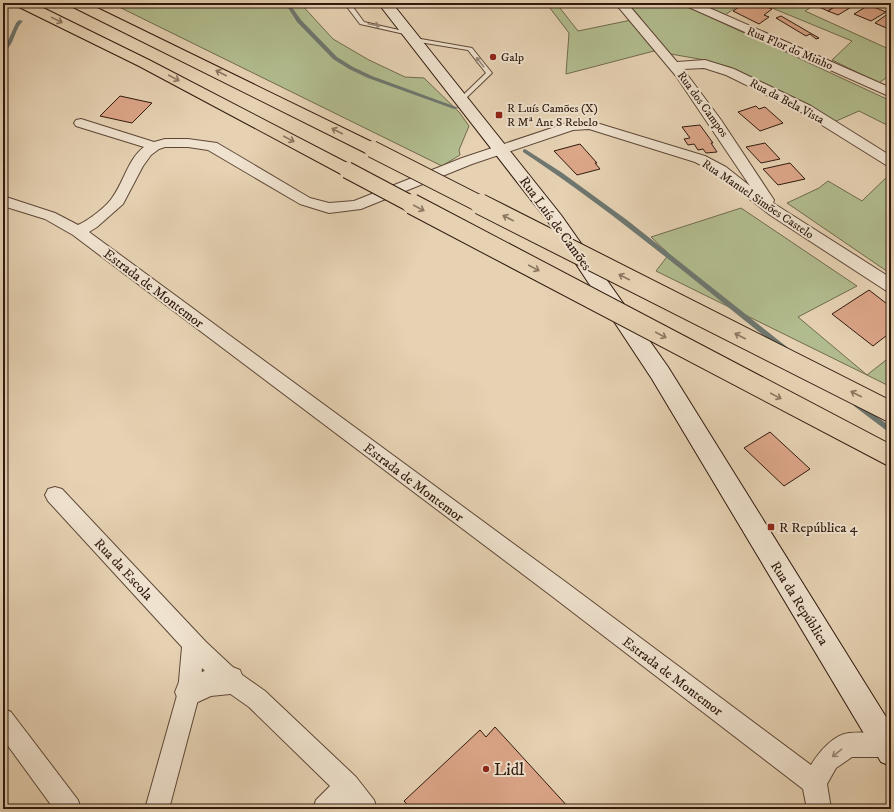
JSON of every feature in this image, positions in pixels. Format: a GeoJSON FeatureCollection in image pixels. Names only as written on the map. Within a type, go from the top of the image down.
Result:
{"type":"FeatureCollection","features":[{"type":"Feature","properties":{"kind":"highway"},"geometry":{"type":"LineString","coordinates":[[22,3],[144,62],[891,456]]}},
{"type":"Feature","properties":{"kind":"highway"},"geometry":{"type":"LineString","coordinates":[[76,3],[372,149],[891,412]]}},
{"type":"Feature","properties":{"kind":"main road","name":"Rua Luís de Camões"},"geometry":{"type":"LineString","coordinates":[[386,3],[500,150],[555,218],[660,373],[709,455]]}},
{"type":"Feature","properties":{"kind":"main road","name":"Rua da República"},"geometry":{"type":"LineString","coordinates":[[709,455],[864,707],[890,740]]}},
{"type":"Feature","properties":{"kind":"main road"},"geometry":{"type":"LineString","coordinates":[[189,692],[210,683],[230,680]]}},
{"type":"Feature","properties":{"kind":"street","name":"Rua dos Campos"},"geometry":{"type":"LineString","coordinates":[[621,3],[639,22],[675,66],[723,132],[775,212]]}},
{"type":"Feature","properties":{"kind":"street","name":"Rua Flor do Minho"},"geometry":{"type":"LineString","coordinates":[[688,3],[891,93]]}},
{"type":"Feature","properties":{"kind":"street"},"geometry":{"type":"LineString","coordinates":[[886,3],[891,5]]}},
{"type":"Feature","properties":{"kind":"street","name":"Rua da Bela Vista"},"geometry":{"type":"LineString","coordinates":[[675,66],[705,64],[730,72],[748,80],[806,109],[891,162]]}},
{"type":"Feature","properties":{"kind":"street"},"geometry":{"type":"LineString","coordinates":[[80,122],[154,146]]}},
{"type":"Feature","properties":{"kind":"street","name":"Rua Manuel Simões Castelo"},"geometry":{"type":"LineString","coordinates":[[154,146],[164,143],[188,143],[212,146],[305,201],[329,208],[356,206],[467,161],[572,126],[590,126],[700,159],[721,170],[775,212],[891,286]]}},
{"type":"Feature","properties":{"kind":"street"},"geometry":{"type":"LineString","coordinates":[[78,231],[92,224],[118,201],[136,166],[146,152],[154,146]]}},
{"type":"Feature","properties":{"kind":"street","name":"Estrada de Montemor"},"geometry":{"type":"LineString","coordinates":[[3,201],[50,216],[78,231],[560,590],[814,782]]}},
{"type":"Feature","properties":{"kind":"street","name":"Rua da Escola"},"geometry":{"type":"LineString","coordinates":[[55,495],[193,644],[230,680],[257,699],[347,786],[365,809]]}},
{"type":"Feature","properties":{"kind":"street"},"geometry":{"type":"LineString","coordinates":[[157,809],[189,692],[193,644]]}},
{"type":"Feature","properties":{"kind":"street"},"geometry":{"type":"LineString","coordinates":[[3,720],[69,809]]}},
{"type":"Feature","properties":{"kind":"street"},"geometry":{"type":"LineString","coordinates":[[819,809],[814,782],[828,760],[848,744],[890,740]]}},
{"type":"Feature","properties":{"kind":"street"},"geometry":{"type":"LineString","coordinates":[[325,809],[347,786]]}},
{"type":"Feature","properties":{"kind":"lane"},"geometry":{"type":"LineString","coordinates":[[347,3],[362,23],[412,37],[470,49],[489,73],[461,100]]}},
{"type":"Feature","properties":{"kind":"green space"},"geometry":{"type":"Polygon","coordinates":[[[111,3],[300,3],[333,39],[369,60],[405,77],[424,78],[459,112],[469,126],[459,150],[460,155],[442,166],[111,3]]]}},
{"type":"Feature","properties":{"kind":"green space"},"geometry":{"type":"Polygon","coordinates":[[[546,3],[556,3],[578,31],[641,18],[627,3],[680,3],[891,101],[891,127],[859,111],[834,122],[788,96],[730,67],[699,59],[654,51],[566,74],[569,33],[546,3]]]}},
{"type":"Feature","properties":{"kind":"green space"},"geometry":{"type":"Polygon","coordinates":[[[711,3],[742,3],[725,15],[707,7],[711,3]]]}},
{"type":"Feature","properties":{"kind":"green space"},"geometry":{"type":"Polygon","coordinates":[[[760,3],[818,3],[805,11],[891,50],[891,74],[879,83],[832,60],[852,41],[760,3]]]}},
{"type":"Feature","properties":{"kind":"green space"},"geometry":{"type":"Polygon","coordinates":[[[891,173],[891,274],[787,203],[819,188],[828,181],[862,201],[891,173]]]}},
{"type":"Feature","properties":{"kind":"green space"},"geometry":{"type":"Polygon","coordinates":[[[741,208],[857,286],[798,317],[867,375],[656,271],[669,254],[651,237],[741,208]]]}},
{"type":"Feature","properties":{"kind":"green space"},"geometry":{"type":"Polygon","coordinates":[[[886,360],[891,364],[891,387],[867,375],[886,360]]]}},
{"type":"Feature","properties":{"kind":"building"},"geometry":{"type":"Polygon","coordinates":[[[745,3],[754,6],[758,3],[772,9],[764,15],[769,17],[759,24],[733,11],[745,3]]]}},
{"type":"Feature","properties":{"kind":"building"},"geometry":{"type":"Polygon","coordinates":[[[824,3],[841,3],[828,11],[819,7],[824,3]]]}},
{"type":"Feature","properties":{"kind":"building"},"geometry":{"type":"Polygon","coordinates":[[[841,3],[858,3],[838,15],[828,11],[841,3]]]}},
{"type":"Feature","properties":{"kind":"building"},"geometry":{"type":"Polygon","coordinates":[[[869,5],[886,12],[871,21],[854,14],[869,5]]]}},
{"type":"Feature","properties":{"kind":"building"},"geometry":{"type":"Polygon","coordinates":[[[889,13],[891,14],[891,30],[875,23],[889,13]]]}},
{"type":"Feature","properties":{"kind":"building"},"geometry":{"type":"Polygon","coordinates":[[[781,16],[819,38],[816,39],[810,34],[806,36],[776,18],[781,16]]]}},
{"type":"Feature","properties":{"kind":"building"},"geometry":{"type":"Polygon","coordinates":[[[120,96],[152,103],[132,123],[100,116],[120,96]]]}},
{"type":"Feature","properties":{"kind":"building"},"geometry":{"type":"Polygon","coordinates":[[[756,106],[759,109],[765,107],[783,123],[760,131],[738,112],[756,106]]]}},
{"type":"Feature","properties":{"kind":"building"},"geometry":{"type":"Polygon","coordinates":[[[700,125],[713,143],[711,143],[717,152],[706,153],[703,149],[698,150],[694,144],[688,145],[684,139],[690,138],[682,127],[700,125]]]}},
{"type":"Feature","properties":{"kind":"building"},"geometry":{"type":"Polygon","coordinates":[[[765,143],[780,159],[761,163],[746,147],[765,143]]]}},
{"type":"Feature","properties":{"kind":"building"},"geometry":{"type":"Polygon","coordinates":[[[580,144],[597,163],[595,163],[600,169],[577,175],[554,151],[580,144]]]}},
{"type":"Feature","properties":{"kind":"building"},"geometry":{"type":"Polygon","coordinates":[[[790,163],[805,179],[778,185],[763,169],[790,163]]]}},
{"type":"Feature","properties":{"kind":"building"},"geometry":{"type":"Polygon","coordinates":[[[869,290],[891,307],[891,332],[873,346],[832,314],[869,290]]]}},
{"type":"Feature","properties":{"kind":"building"},"geometry":{"type":"Polygon","coordinates":[[[770,432],[810,469],[784,486],[744,448],[770,432]]]}},
{"type":"Feature","properties":{"kind":"building","name":"Lidl"},"geometry":{"type":"Polygon","coordinates":[[[495,727],[570,809],[411,809],[404,801],[480,730],[486,737],[495,727]]]}},
{"type":"Feature","properties":{"kind":"waterway"},"geometry":{"type":"LineString","coordinates":[[287,3],[299,21],[335,58],[351,68],[370,77],[456,108]]}},
{"type":"Feature","properties":{"kind":"waterway"},"geometry":{"type":"LineString","coordinates":[[3,51],[8,46],[18,23],[21,21]]}},
{"type":"Feature","properties":{"kind":"waterway"},"geometry":{"type":"LineString","coordinates":[[525,151],[559,173],[625,221],[785,349]]}},
{"type":"Feature","properties":{"kind":"waterway"},"geometry":{"type":"LineString","coordinates":[[856,404],[891,431]]}},
{"type":"Feature","properties":{"kind":"place","name":"Galp"},"geometry":{"type":"Point","coordinates":[493,57]}},
{"type":"Feature","properties":{"kind":"place","name":"R Luís Camões (X) R Mª Ant S Rebelo"},"geometry":{"type":"Point","coordinates":[499,115]}},
{"type":"Feature","properties":{"kind":"place","name":"R República 4"},"geometry":{"type":"Point","coordinates":[771,527]}},
{"type":"Feature","properties":{"kind":"place","name":"Lidl"},"geometry":{"type":"Point","coordinates":[486,769]}}]}
